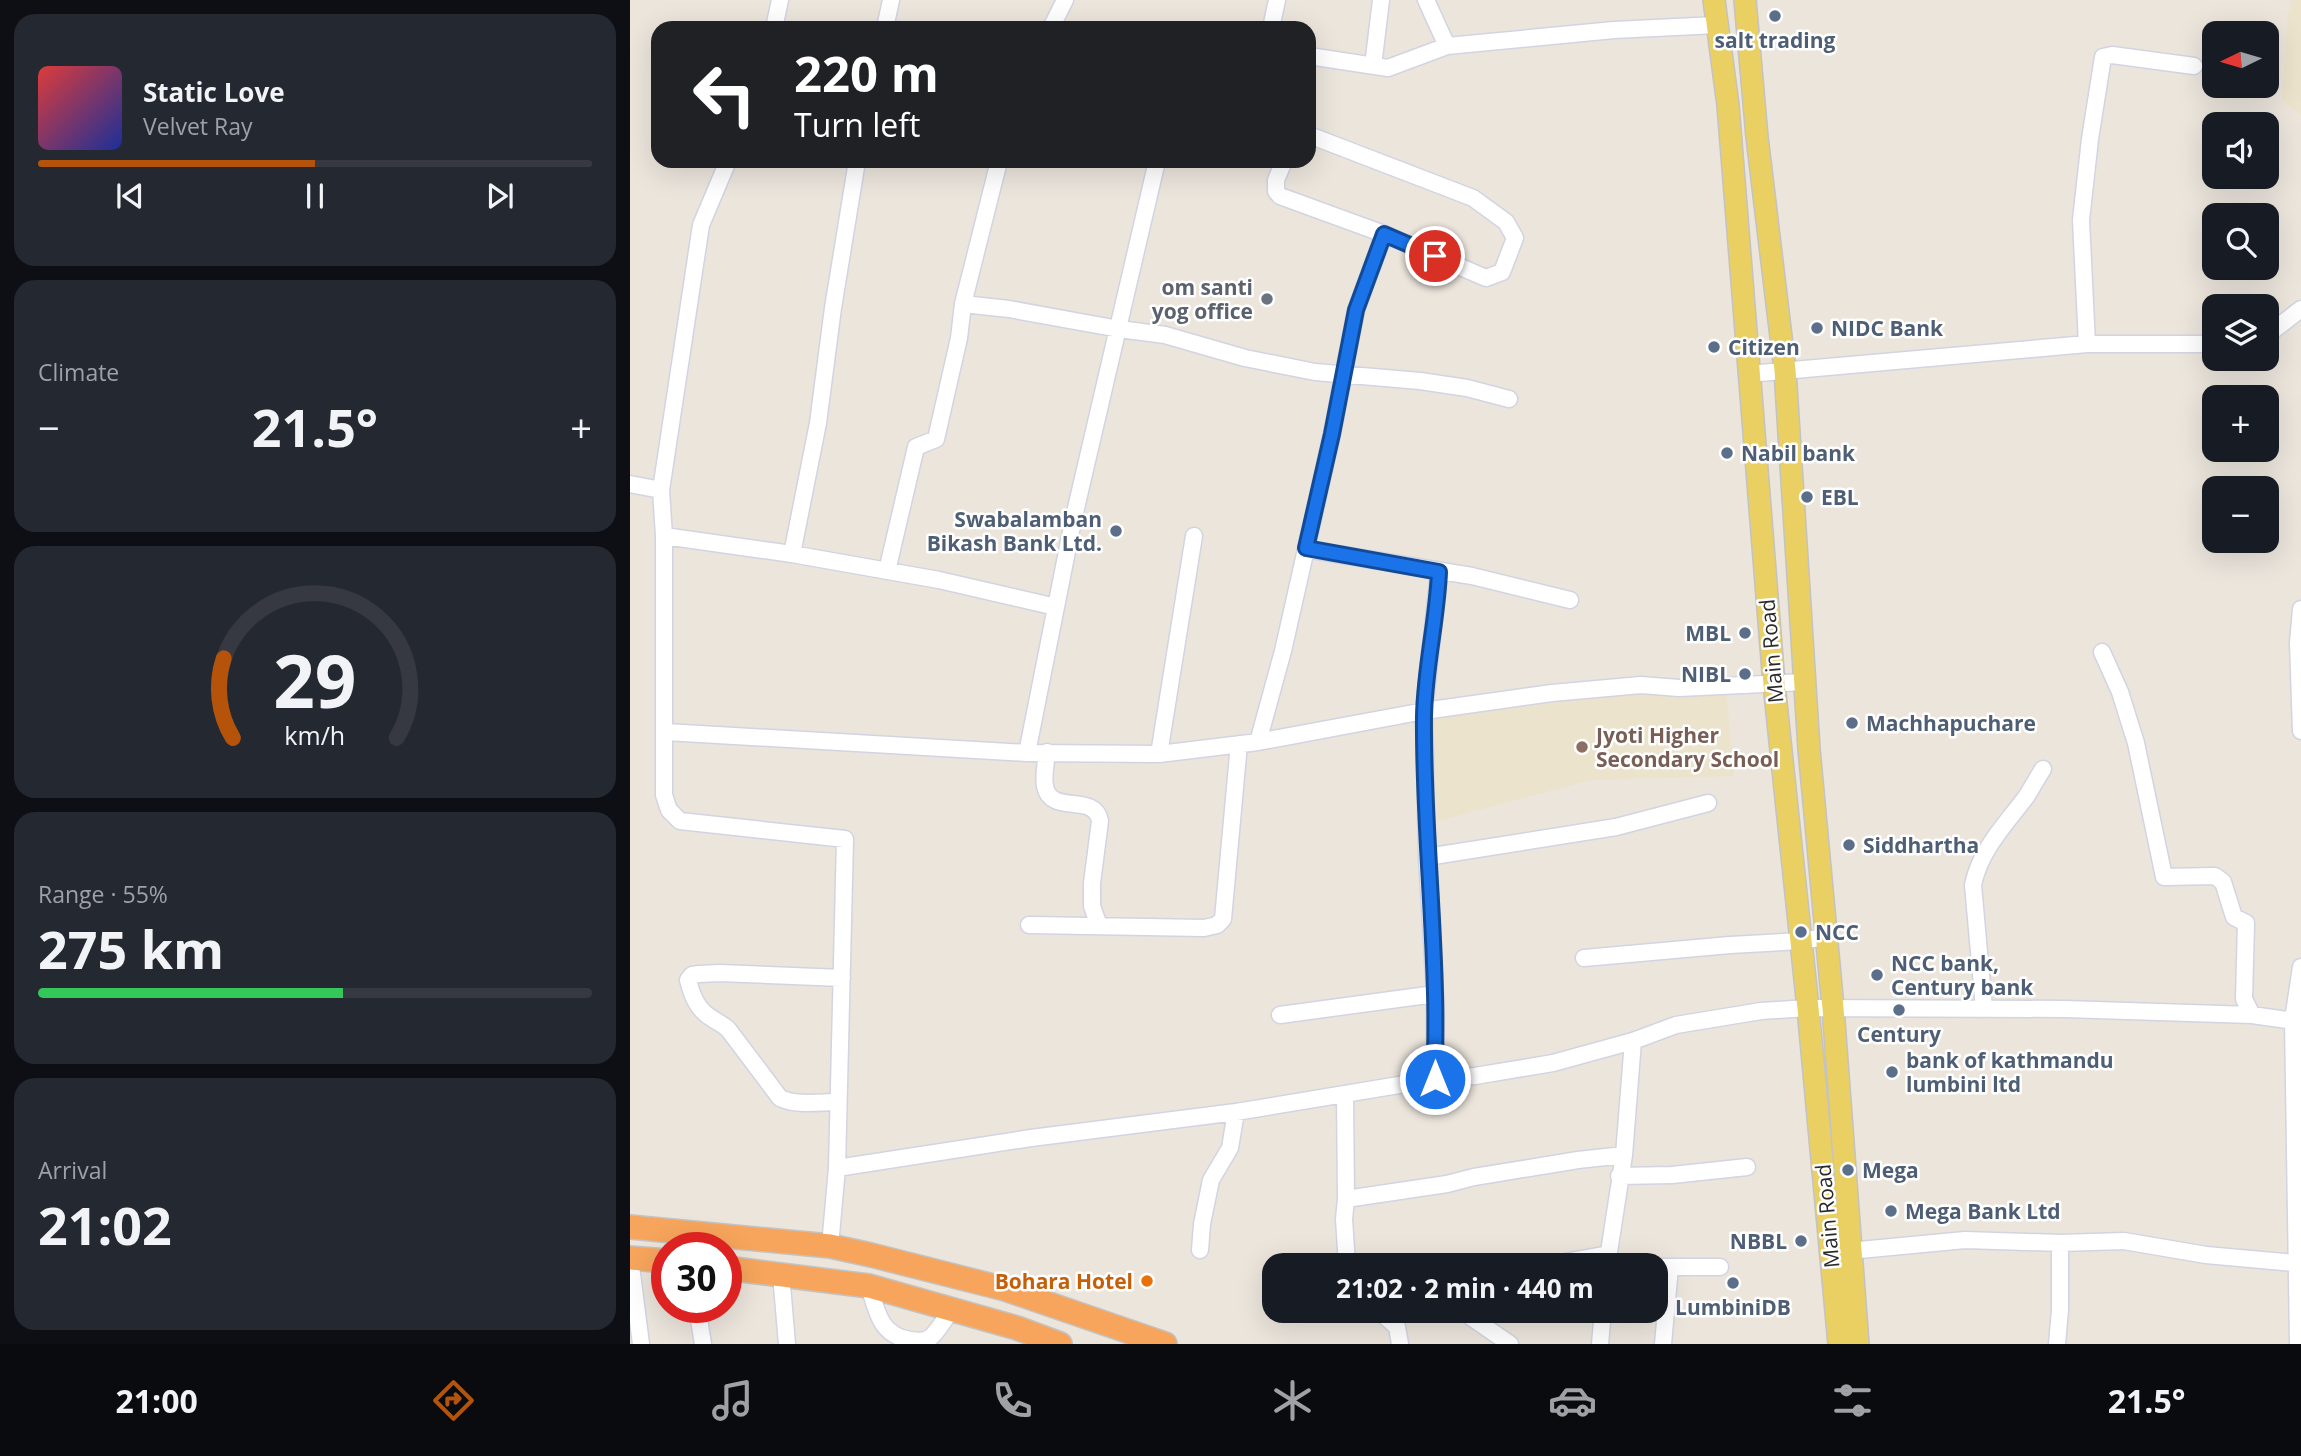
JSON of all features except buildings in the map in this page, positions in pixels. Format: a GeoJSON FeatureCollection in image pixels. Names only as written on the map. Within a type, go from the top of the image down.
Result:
{"type":"FeatureCollection","features":[{"type":"Feature","properties":{"kind":"highway"},"geometry":{"type":"LineString","coordinates":[[630,1227],[830,1247],[871,1255],[1005,1289],[1166,1344]]}},
{"type":"Feature","properties":{"kind":"highway"},"geometry":{"type":"LineString","coordinates":[[630,1258],[651,1260]]}},
{"type":"Feature","properties":{"kind":"highway"},"geometry":{"type":"LineString","coordinates":[[742,1270],[869,1286],[1017,1328],[1060,1344]]}},
{"type":"Feature","properties":{"kind":"main road","name":"Main Road"},"geometry":{"type":"LineString","coordinates":[[1714,0],[1728,105],[1774,684],[1839,1344]]}},
{"type":"Feature","properties":{"kind":"main road","name":"Main Road"},"geometry":{"type":"LineString","coordinates":[[1745,0],[1754,104],[1785,370],[1804,682],[1833,1008],[1858,1344]]}},
{"type":"Feature","properties":{"kind":"main road"},"geometry":{"type":"LineString","coordinates":[[1728,105],[1754,104]]}},
{"type":"Feature","properties":{"kind":"street"},"geometry":{"type":"LineString","coordinates":[[776,21],[780,0]]}},
{"type":"Feature","properties":{"kind":"street"},"geometry":{"type":"LineString","coordinates":[[887,21],[891,0]]}},
{"type":"Feature","properties":{"kind":"street"},"geometry":{"type":"LineString","coordinates":[[1054,21],[1065,0]]}},
{"type":"Feature","properties":{"kind":"street"},"geometry":{"type":"LineString","coordinates":[[1272,21],[1277,0]]}},
{"type":"Feature","properties":{"kind":"street"},"geometry":{"type":"LineString","coordinates":[[1373,66],[1381,0]]}},
{"type":"Feature","properties":{"kind":"street"},"geometry":{"type":"LineString","coordinates":[[1426,0],[1447,46]]}},
{"type":"Feature","properties":{"kind":"street"},"geometry":{"type":"LineString","coordinates":[[1316,57],[1388,68],[1447,46],[1614,30],[1717,25]]}},
{"type":"Feature","properties":{"kind":"street"},"geometry":{"type":"LineString","coordinates":[[2087,344],[2081,220],[2103,57],[2112,55],[2194,66]]}},
{"type":"Feature","properties":{"kind":"street"},"geometry":{"type":"LineString","coordinates":[[1281,168],[1276,180],[1276,191],[1280,195],[1384,234],[1486,278],[1502,272],[1515,238],[1506,222],[1473,198],[1316,138]]}},
{"type":"Feature","properties":{"kind":"street"},"geometry":{"type":"LineString","coordinates":[[725,168],[701,225],[661,490],[666,732],[664,795],[668,810],[680,821],[845,839],[837,1168],[830,1247]]}},
{"type":"Feature","properties":{"kind":"street"},"geometry":{"type":"LineString","coordinates":[[792,554],[818,423],[856,168]]}},
{"type":"Feature","properties":{"kind":"street"},"geometry":{"type":"LineString","coordinates":[[887,571],[916,447],[936,439],[959,338],[963,304],[997,168]]}},
{"type":"Feature","properties":{"kind":"street"},"geometry":{"type":"LineString","coordinates":[[1027,753],[1073,521],[1155,168]]}},
{"type":"Feature","properties":{"kind":"street"},"geometry":{"type":"LineString","coordinates":[[1258,742],[1283,650],[1332,434],[1356,310],[1384,234]]}},
{"type":"Feature","properties":{"kind":"street"},"geometry":{"type":"LineString","coordinates":[[963,304],[1165,335],[1245,358],[1315,372],[1432,383],[1467,388],[1509,399]]}},
{"type":"Feature","properties":{"kind":"street"},"geometry":{"type":"LineString","coordinates":[[2279,326],[2301,309]]}},
{"type":"Feature","properties":{"kind":"street"},"geometry":{"type":"LineString","coordinates":[[1748,374],[2087,344],[2202,344]]}},
{"type":"Feature","properties":{"kind":"street"},"geometry":{"type":"LineString","coordinates":[[630,484],[661,490]]}},
{"type":"Feature","properties":{"kind":"street"},"geometry":{"type":"LineString","coordinates":[[664,536],[792,554],[939,580],[1056,607]]}},
{"type":"Feature","properties":{"kind":"street"},"geometry":{"type":"LineString","coordinates":[[1159,754],[1194,536]]}},
{"type":"Feature","properties":{"kind":"street"},"geometry":{"type":"LineString","coordinates":[[1306,548],[1472,576],[1570,600]]}},
{"type":"Feature","properties":{"kind":"street"},"geometry":{"type":"LineString","coordinates":[[1435,1079],[1435,994],[1427,857],[1424,711],[1439,572]]}},
{"type":"Feature","properties":{"kind":"street"},"geometry":{"type":"LineString","coordinates":[[2301,609],[2298,643],[2301,731]]}},
{"type":"Feature","properties":{"kind":"street"},"geometry":{"type":"LineString","coordinates":[[2102,652],[2120,692],[2136,743],[2164,877],[2215,876],[2223,882],[2234,918],[2246,923],[2244,999],[2252,1014]]}},
{"type":"Feature","properties":{"kind":"street"},"geometry":{"type":"LineString","coordinates":[[666,732],[1027,753],[1159,754],[1258,742],[1424,711],[1552,693],[1641,685],[1679,688],[1804,682]]}},
{"type":"Feature","properties":{"kind":"street"},"geometry":{"type":"LineString","coordinates":[[1029,925],[1217,926],[1223,919],[1239,744]]}},
{"type":"Feature","properties":{"kind":"street"},"geometry":{"type":"LineString","coordinates":[[1048,752],[1044,784],[1047,795],[1056,802],[1092,807],[1099,813],[1092,883],[1092,906],[1099,926]]}},
{"type":"Feature","properties":{"kind":"street"},"geometry":{"type":"LineString","coordinates":[[1984,1008],[1974,906],[1973,886],[1976,870],[1999,829],[2026,796],[2043,769]]}},
{"type":"Feature","properties":{"kind":"street"},"geometry":{"type":"LineString","coordinates":[[1427,857],[1616,827],[1708,803]]}},
{"type":"Feature","properties":{"kind":"street"},"geometry":{"type":"LineString","coordinates":[[1584,958],[1825,937]]}},
{"type":"Feature","properties":{"kind":"street"},"geometry":{"type":"LineString","coordinates":[[2298,1344],[2295,1263],[2297,1021],[2301,967]]}},
{"type":"Feature","properties":{"kind":"street"},"geometry":{"type":"LineString","coordinates":[[838,1102],[797,1102],[780,1098],[728,1029],[696,1005],[688,980],[692,975],[720,973],[842,978]]}},
{"type":"Feature","properties":{"kind":"street"},"geometry":{"type":"LineString","coordinates":[[1280,1015],[1435,994]]}},
{"type":"Feature","properties":{"kind":"street"},"geometry":{"type":"LineString","coordinates":[[837,1168],[1031,1138],[1236,1112],[1435,1079],[1475,1076],[1553,1063],[1633,1041],[1676,1025],[1761,1011],[1808,1008],[1984,1008],[2252,1014],[2297,1021]]}},
{"type":"Feature","properties":{"kind":"street"},"geometry":{"type":"LineString","coordinates":[[1609,1253],[1624,1155],[1633,1041]]}},
{"type":"Feature","properties":{"kind":"street"},"geometry":{"type":"LineString","coordinates":[[1345,1095],[1346,1253]]}},
{"type":"Feature","properties":{"kind":"street"},"geometry":{"type":"LineString","coordinates":[[1200,1250],[1211,1180],[1230,1148],[1236,1112]]}},
{"type":"Feature","properties":{"kind":"street"},"geometry":{"type":"LineString","coordinates":[[1346,1199],[1578,1160],[1624,1155]]}},
{"type":"Feature","properties":{"kind":"street"},"geometry":{"type":"LineString","coordinates":[[1619,1176],[1672,1175],[1747,1167]]}},
{"type":"Feature","properties":{"kind":"street"},"geometry":{"type":"LineString","coordinates":[[1849,1251],[1965,1240],[2060,1243],[2124,1241],[2206,1255],[2295,1263]]}},
{"type":"Feature","properties":{"kind":"street"},"geometry":{"type":"LineString","coordinates":[[2057,1344],[2060,1243]]}},
{"type":"Feature","properties":{"kind":"street"},"geometry":{"type":"LineString","coordinates":[[630,1258],[641,1344]]}},
{"type":"Feature","properties":{"kind":"street"},"geometry":{"type":"LineString","coordinates":[[1668,1267],[1720,1268]]}},
{"type":"Feature","properties":{"kind":"street"},"geometry":{"type":"LineString","coordinates":[[781,1274],[787,1344]]}},
{"type":"Feature","properties":{"kind":"street"},"geometry":{"type":"LineString","coordinates":[[869,1286],[884,1328],[899,1338],[920,1341],[930,1339],[952,1310]]}},
{"type":"Feature","properties":{"kind":"street"},"geometry":{"type":"LineString","coordinates":[[700,1323],[703,1344]]}},
{"type":"Feature","properties":{"kind":"street"},"geometry":{"type":"LineString","coordinates":[[1392,1323],[1397,1327],[1400,1344]]}},
{"type":"Feature","properties":{"kind":"street"},"geometry":{"type":"LineString","coordinates":[[1479,1323],[1510,1344]]}},
{"type":"Feature","properties":{"kind":"street"},"geometry":{"type":"LineString","coordinates":[[1600,1344],[1602,1323]]}},
{"type":"Feature","properties":{"kind":"street"},"geometry":{"type":"LineString","coordinates":[[1663,1323],[1663,1344]]}},
{"type":"Feature","properties":{"kind":"shaded area"},"geometry":{"type":"Polygon","coordinates":[[[2292,0],[2301,0],[2301,115],[2282,100],[2288,14],[2292,0]]]}},
{"type":"Feature","properties":{"kind":"shaded area","name":"Jyoti Higher Secondary School"},"geometry":{"type":"Polygon","coordinates":[[[1726,686],[1734,776],[1591,780],[1438,821],[1431,719],[1638,692],[1726,686]]]}},
{"type":"Feature","properties":{"kind":"place","name":"salt trading"},"geometry":{"type":"Point","coordinates":[1775,16]}},
{"type":"Feature","properties":{"kind":"place","name":"om santi yog office"},"geometry":{"type":"Point","coordinates":[1267,299]}},
{"type":"Feature","properties":{"kind":"place","name":"NIDC Bank"},"geometry":{"type":"Point","coordinates":[1817,328]}},
{"type":"Feature","properties":{"kind":"place","name":"Citizen"},"geometry":{"type":"Point","coordinates":[1714,347]}},
{"type":"Feature","properties":{"kind":"place","name":"Nabil bank"},"geometry":{"type":"Point","coordinates":[1727,453]}},
{"type":"Feature","properties":{"kind":"place","name":"EBL"},"geometry":{"type":"Point","coordinates":[1807,497]}},
{"type":"Feature","properties":{"kind":"place","name":"Swabalamban Bikash Bank Ltd."},"geometry":{"type":"Point","coordinates":[1116,531]}},
{"type":"Feature","properties":{"kind":"place","name":"MBL"},"geometry":{"type":"Point","coordinates":[1745,633]}},
{"type":"Feature","properties":{"kind":"place","name":"NIBL"},"geometry":{"type":"Point","coordinates":[1745,674]}},
{"type":"Feature","properties":{"kind":"place","name":"Machhapuchare"},"geometry":{"type":"Point","coordinates":[1852,723]}},
{"type":"Feature","properties":{"kind":"place","name":"Jyoti Higher Secondary School"},"geometry":{"type":"Point","coordinates":[1582,747]}},
{"type":"Feature","properties":{"kind":"place","name":"Siddhartha"},"geometry":{"type":"Point","coordinates":[1849,845]}},
{"type":"Feature","properties":{"kind":"place","name":"NCC"},"geometry":{"type":"Point","coordinates":[1801,932]}},
{"type":"Feature","properties":{"kind":"place","name":"NCC bank, Century bank"},"geometry":{"type":"Point","coordinates":[1877,975]}},
{"type":"Feature","properties":{"kind":"place","name":"Century"},"geometry":{"type":"Point","coordinates":[1899,1010]}},
{"type":"Feature","properties":{"kind":"place","name":"bank of kathmandu lumbini ltd"},"geometry":{"type":"Point","coordinates":[1892,1072]}},
{"type":"Feature","properties":{"kind":"place","name":"Mega"},"geometry":{"type":"Point","coordinates":[1848,1170]}},
{"type":"Feature","properties":{"kind":"place","name":"Mega Bank Ltd"},"geometry":{"type":"Point","coordinates":[1891,1211]}},
{"type":"Feature","properties":{"kind":"place","name":"NBBL"},"geometry":{"type":"Point","coordinates":[1801,1241]}},
{"type":"Feature","properties":{"kind":"place","name":"Bohara Hotel"},"geometry":{"type":"Point","coordinates":[1147,1281]}},
{"type":"Feature","properties":{"kind":"place","name":"LumbiniDB"},"geometry":{"type":"Point","coordinates":[1733,1283]}},
{"type":"Feature","properties":{"kind":"route"},"geometry":{"type":"LineString","coordinates":[[1435,256],[1384,234],[1356,310],[1306,548],[1439,572],[1424,711],[1427,857],[1435,994],[1435,1079]]}}]}
